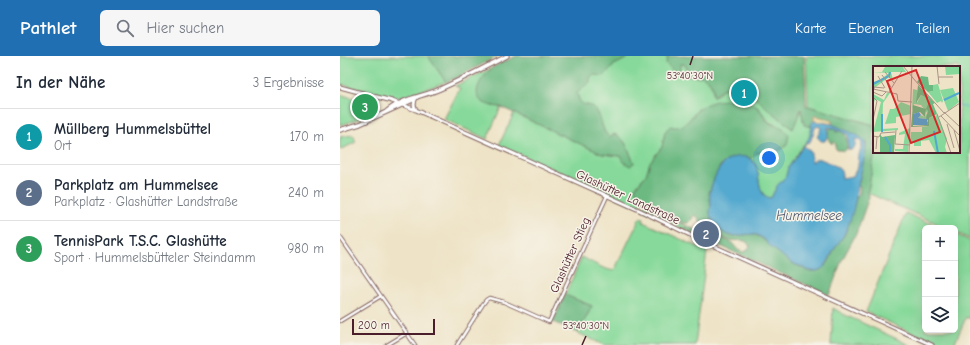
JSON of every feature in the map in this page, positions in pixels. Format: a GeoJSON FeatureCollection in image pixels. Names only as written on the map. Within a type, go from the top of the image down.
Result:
{"type":"FeatureCollection","features":[{"type":"Feature","properties":{"kind":"main road"},"geometry":{"type":"LineString","coordinates":[[340,130],[355,126],[414,97],[416,98],[439,90],[508,56]]}},
{"type":"Feature","properties":{"kind":"street","name":"Glashütter Landstraße"},"geometry":{"type":"LineString","coordinates":[[340,87],[401,104],[416,110],[932,345]]}},
{"type":"Feature","properties":{"kind":"street"},"geometry":{"type":"LineString","coordinates":[[416,98],[414,104],[416,110]]}},
{"type":"Feature","properties":{"kind":"street","name":"Glashütter Stieg"},"geometry":{"type":"LineString","coordinates":[[458,345],[483,304],[489,298],[504,302],[549,322],[607,196]]}},
{"type":"Feature","properties":{"kind":"street"},"geometry":{"type":"LineString","coordinates":[[340,237],[415,345]]}},
{"type":"Feature","properties":{"kind":"street"},"geometry":{"type":"LineString","coordinates":[[340,321],[381,296]]}},
{"type":"Feature","properties":{"kind":"street"},"geometry":{"type":"LineString","coordinates":[[387,345],[407,333]]}},
{"type":"Feature","properties":{"kind":"green space"},"geometry":{"type":"Polygon","coordinates":[[[340,56],[428,56],[446,82],[395,98],[340,84],[340,56]]]}},
{"type":"Feature","properties":{"kind":"green space"},"geometry":{"type":"Polygon","coordinates":[[[428,56],[498,56],[446,82],[428,56]]]}},
{"type":"Feature","properties":{"kind":"green space"},"geometry":{"type":"Polygon","coordinates":[[[516,56],[630,56],[614,65],[603,76],[593,75],[590,78],[590,82],[577,93],[580,102],[597,111],[604,131],[607,135],[610,137],[614,134],[621,138],[627,146],[634,163],[630,166],[624,162],[620,156],[602,154],[501,107],[491,106],[479,99],[477,89],[484,76],[494,67],[516,56]]]}},
{"type":"Feature","properties":{"kind":"green space"},"geometry":{"type":"Polygon","coordinates":[[[630,56],[668,56],[666,63],[684,64],[687,68],[685,73],[697,77],[702,76],[707,80],[712,86],[712,95],[717,95],[722,89],[745,84],[792,129],[801,108],[804,125],[812,127],[809,138],[788,168],[786,176],[777,186],[771,198],[762,192],[755,163],[751,159],[757,153],[780,150],[783,128],[769,122],[759,108],[736,97],[717,101],[699,108],[681,127],[665,132],[662,147],[650,162],[646,175],[635,187],[641,202],[639,206],[632,203],[631,204],[499,145],[514,113],[602,154],[620,156],[624,162],[634,163],[627,146],[621,138],[614,134],[610,138],[604,131],[597,111],[592,107],[582,104],[577,93],[593,75],[609,71],[614,65],[630,56]]]}},
{"type":"Feature","properties":{"kind":"green space"},"geometry":{"type":"Polygon","coordinates":[[[668,56],[804,56],[806,106],[873,125],[873,153],[875,153],[868,191],[869,197],[856,234],[842,260],[829,295],[683,229],[687,226],[706,235],[709,233],[731,242],[738,250],[743,252],[747,251],[750,246],[746,242],[730,240],[710,232],[696,215],[692,217],[692,220],[689,223],[683,223],[649,204],[638,196],[635,188],[646,175],[650,162],[662,147],[665,132],[671,126],[681,126],[705,105],[718,101],[736,98],[755,105],[762,112],[768,122],[782,128],[789,134],[787,145],[780,150],[757,153],[751,159],[748,157],[729,159],[720,166],[709,193],[714,222],[720,230],[729,235],[753,234],[760,237],[794,264],[807,271],[816,271],[820,270],[828,263],[836,246],[845,234],[854,204],[859,194],[860,187],[858,186],[866,143],[832,124],[832,121],[814,117],[814,121],[811,124],[812,127],[804,125],[801,109],[793,129],[753,95],[751,89],[745,84],[722,89],[713,97],[713,88],[708,80],[702,76],[697,77],[684,74],[687,68],[684,64],[680,64],[680,69],[675,73],[666,63],[668,56]]]}},
{"type":"Feature","properties":{"kind":"green space"},"geometry":{"type":"Polygon","coordinates":[[[806,56],[970,56],[970,239],[958,233],[958,225],[940,225],[868,193],[875,153],[960,153],[960,66],[873,66],[873,125],[808,106],[806,56]]]}},
{"type":"Feature","properties":{"kind":"green space"},"geometry":{"type":"Polygon","coordinates":[[[492,68],[481,81],[491,106],[501,107],[487,139],[444,119],[460,88],[455,86],[492,68]]]}},
{"type":"Feature","properties":{"kind":"green space"},"geometry":{"type":"Polygon","coordinates":[[[340,94],[379,108],[365,116],[340,125],[340,94]]]}},
{"type":"Feature","properties":{"kind":"green space"},"geometry":{"type":"Polygon","coordinates":[[[834,128],[836,132],[839,131],[844,133],[847,140],[847,149],[844,151],[837,150],[833,141],[832,144],[829,141],[828,131],[834,128]]]}},
{"type":"Feature","properties":{"kind":"green space"},"geometry":{"type":"Polygon","coordinates":[[[353,135],[356,142],[340,150],[340,137],[353,135]]]}},
{"type":"Feature","properties":{"kind":"green space"},"geometry":{"type":"Polygon","coordinates":[[[643,205],[687,226],[683,229],[643,210],[643,205]]]}},
{"type":"Feature","properties":{"kind":"green space"},"geometry":{"type":"Polygon","coordinates":[[[906,213],[933,225],[922,225],[922,333],[958,333],[958,235],[970,241],[970,319],[966,317],[954,345],[939,345],[866,312],[906,213]]]}},
{"type":"Feature","properties":{"kind":"green space"},"geometry":{"type":"Polygon","coordinates":[[[640,218],[644,219],[643,222],[707,251],[695,345],[604,345],[578,333],[592,306],[565,295],[582,257],[601,267],[614,271],[640,218]]]}},
{"type":"Feature","properties":{"kind":"green space"},"geometry":{"type":"Polygon","coordinates":[[[565,295],[592,306],[578,333],[553,322],[565,295]]]}},
{"type":"Feature","properties":{"kind":"green space"},"geometry":{"type":"Polygon","coordinates":[[[833,308],[843,314],[910,345],[831,345],[833,308]]]}},
{"type":"Feature","properties":{"kind":"sand"},"geometry":{"type":"Polygon","coordinates":[[[814,116],[832,121],[832,124],[814,121],[814,116]]]}},
{"type":"Feature","properties":{"kind":"water","name":"Hummelsee"},"geometry":{"type":"Polygon","coordinates":[[[814,121],[832,124],[857,135],[863,139],[866,145],[855,201],[848,227],[824,268],[816,271],[808,271],[790,262],[771,247],[764,239],[758,236],[748,234],[732,236],[721,231],[715,225],[710,213],[710,194],[715,176],[725,162],[735,157],[746,157],[753,161],[756,167],[761,190],[765,195],[771,198],[777,186],[786,176],[788,168],[809,138],[812,127],[811,124],[814,121]],[[819,126],[815,128],[811,140],[804,146],[811,152],[812,162],[818,158],[837,167],[842,173],[842,178],[853,176],[858,166],[862,144],[860,140],[855,139],[856,143],[854,148],[851,150],[848,149],[848,135],[841,131],[836,131],[835,128],[828,127],[828,135],[825,141],[821,141],[817,137],[821,129],[819,126]]]}},
{"type":"Feature","properties":{"kind":"waterway"},"geometry":{"type":"LineString","coordinates":[[960,106],[970,108]]}},
{"type":"Feature","properties":{"kind":"place","name":"Müllberg Hummelsbüttel"},"geometry":{"type":"Point","coordinates":[744,93]}},
{"type":"Feature","properties":{"kind":"place","name":"TennisPark T.S.C. Glashütte"},"geometry":{"type":"Point","coordinates":[365,107]}},
{"type":"Feature","properties":{"kind":"place","name":"Parkplatz am Hummelsee"},"geometry":{"type":"Point","coordinates":[706,234]}}]}
